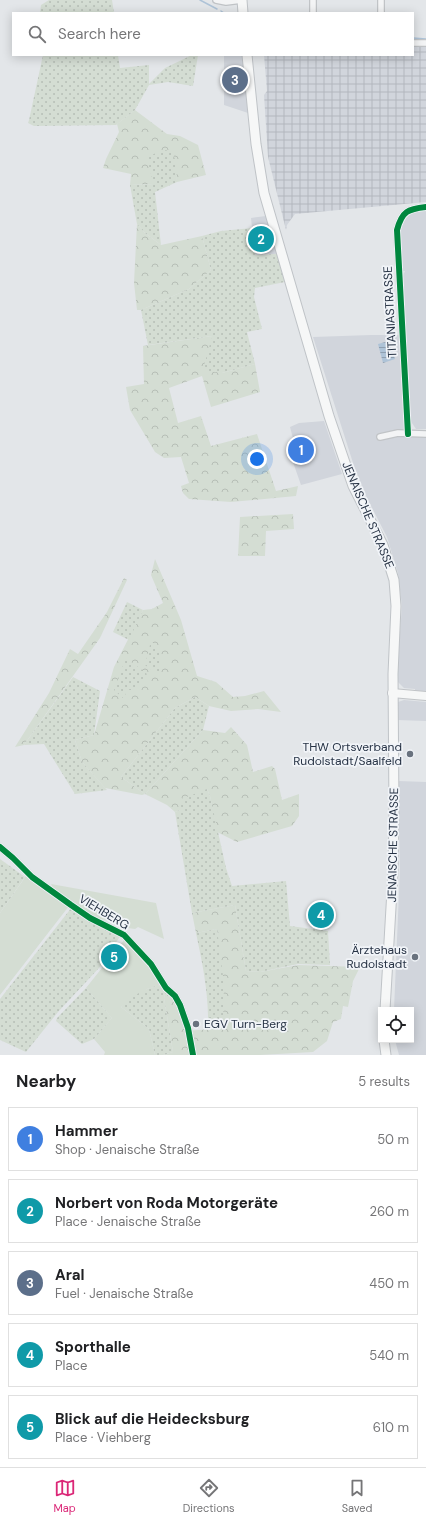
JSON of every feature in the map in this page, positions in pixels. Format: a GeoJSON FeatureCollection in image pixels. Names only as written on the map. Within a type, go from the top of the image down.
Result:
{"type":"FeatureCollection","features":[{"type":"Feature","properties":{"kind":"main road"},"geometry":{"type":"LineString","coordinates":[[242,0],[243,12]]}},
{"type":"Feature","properties":{"kind":"main road","name":"JENAISCHE STRASSE"},"geometry":{"type":"LineString","coordinates":[[247,56],[256,144],[264,192],[322,396],[353,486],[383,545],[394,580],[396,606],[392,693],[394,866],[385,1007]]}},
{"type":"Feature","properties":{"kind":"main road"},"geometry":{"type":"LineString","coordinates":[[384,1043],[386,1055]]}},
{"type":"Feature","properties":{"kind":"street"},"geometry":{"type":"LineString","coordinates":[[216,0],[226,2],[242,0]]}},
{"type":"Feature","properties":{"kind":"street"},"geometry":{"type":"LineString","coordinates":[[313,0],[313,12]]}},
{"type":"Feature","properties":{"kind":"street"},"geometry":{"type":"LineString","coordinates":[[381,0],[381,12]]}},
{"type":"Feature","properties":{"kind":"street"},"geometry":{"type":"LineString","coordinates":[[414,43],[426,43]]}},
{"type":"Feature","properties":{"kind":"street","name":"TITANIASTRASSE"},"geometry":{"type":"LineString","coordinates":[[408,434],[397,230],[402,216],[407,211],[414,208],[426,207]]}},
{"type":"Feature","properties":{"kind":"street"},"geometry":{"type":"LineString","coordinates":[[380,437],[398,433],[426,434]]}},
{"type":"Feature","properties":{"kind":"street"},"geometry":{"type":"LineString","coordinates":[[392,693],[426,696]]}},
{"type":"Feature","properties":{"kind":"street","name":"VIEHBERG"},"geometry":{"type":"LineString","coordinates":[[0,848],[13,858],[32,877],[71,905],[90,918],[120,932],[151,964],[166,988],[175,996],[180,1005],[188,1028],[193,1055]]}},
{"type":"Feature","properties":{"kind":"shaded area"},"geometry":{"type":"Polygon","coordinates":[[[414,46],[426,46],[426,202],[295,214],[287,225],[286,230],[268,157],[264,95],[267,91],[264,56],[414,56],[414,46]]]}},
{"type":"Feature","properties":{"kind":"shaded area"},"geometry":{"type":"Polygon","coordinates":[[[224,56],[244,56],[248,113],[224,105],[224,56]]]}},
{"type":"Feature","properties":{"kind":"shaded area"},"geometry":{"type":"Polygon","coordinates":[[[426,209],[426,429],[416,429],[410,420],[402,278],[405,271],[401,271],[400,228],[404,217],[409,212],[426,209]]]}},
{"type":"Feature","properties":{"kind":"shaded area"},"geometry":{"type":"Polygon","coordinates":[[[266,216],[277,254],[255,255],[251,218],[266,216]]]}},
{"type":"Feature","properties":{"kind":"shaded area"},"geometry":{"type":"Polygon","coordinates":[[[400,335],[406,437],[426,437],[426,692],[415,692],[415,689],[404,688],[398,682],[397,672],[402,606],[398,573],[387,537],[367,498],[354,466],[313,337],[400,335]]]}},
{"type":"Feature","properties":{"kind":"shaded area"},"geometry":{"type":"Polygon","coordinates":[[[324,421],[342,474],[301,485],[287,445],[294,442],[290,427],[299,423],[324,421]]]}},
{"type":"Feature","properties":{"kind":"shaded area"},"geometry":{"type":"Polygon","coordinates":[[[404,700],[426,702],[426,721],[397,720],[398,702],[404,700]]]}},
{"type":"Feature","properties":{"kind":"shaded area"},"geometry":{"type":"Polygon","coordinates":[[[398,781],[426,782],[426,1055],[399,1055],[396,1043],[414,1043],[414,1007],[394,1007],[400,869],[398,781]]]}},
{"type":"Feature","properties":{"kind":"green space"},"geometry":{"type":"Polygon","coordinates":[[[49,0],[112,0],[114,12],[40,12],[41,5],[49,0]]]}},
{"type":"Feature","properties":{"kind":"green space"},"geometry":{"type":"Polygon","coordinates":[[[43,56],[118,56],[120,68],[149,65],[149,84],[165,68],[190,56],[198,56],[193,86],[168,82],[149,85],[135,110],[116,125],[34,126],[28,123],[43,56]]]}},
{"type":"Feature","properties":{"kind":"green space"},"geometry":{"type":"Polygon","coordinates":[[[135,110],[167,134],[180,136],[198,145],[206,175],[177,182],[176,174],[155,184],[130,185],[131,174],[103,168],[119,132],[117,124],[135,110]]]}},
{"type":"Feature","properties":{"kind":"green space"},"geometry":{"type":"Polygon","coordinates":[[[164,150],[171,151],[176,161],[177,182],[155,192],[161,245],[145,233],[137,224],[130,185],[154,184],[146,157],[164,150]]]}},
{"type":"Feature","properties":{"kind":"green space"},"geometry":{"type":"Polygon","coordinates":[[[137,224],[145,233],[161,245],[202,236],[211,270],[189,289],[141,310],[137,310],[134,283],[137,224]]]}},
{"type":"Feature","properties":{"kind":"green space"},"geometry":{"type":"Polygon","coordinates":[[[252,228],[255,255],[277,254],[285,282],[255,288],[254,297],[262,329],[247,332],[255,364],[222,373],[203,370],[212,336],[148,345],[141,310],[189,289],[211,270],[202,236],[221,231],[252,228]]]}},
{"type":"Feature","properties":{"kind":"green space"},"geometry":{"type":"Polygon","coordinates":[[[212,336],[222,373],[255,364],[260,392],[211,407],[202,376],[169,388],[178,423],[201,416],[211,446],[257,434],[276,491],[298,486],[296,496],[231,502],[189,499],[183,493],[181,486],[189,483],[181,457],[164,458],[155,452],[130,410],[126,387],[144,384],[143,346],[212,336]]]}},
{"type":"Feature","properties":{"kind":"green space"},"geometry":{"type":"Polygon","coordinates":[[[293,514],[294,529],[266,531],[265,556],[238,556],[240,517],[293,514]]]}},
{"type":"Feature","properties":{"kind":"green space"},"geometry":{"type":"Polygon","coordinates":[[[155,559],[181,620],[197,676],[216,682],[233,697],[245,696],[264,691],[281,712],[258,709],[231,711],[209,706],[195,697],[175,708],[121,777],[145,794],[142,795],[105,788],[82,762],[75,740],[94,735],[114,667],[143,610],[152,609],[163,603],[151,575],[155,559]]]}},
{"type":"Feature","properties":{"kind":"green space"},"geometry":{"type":"Polygon","coordinates":[[[124,578],[127,580],[100,638],[24,745],[15,747],[49,693],[70,649],[78,654],[107,612],[124,578]]]}},
{"type":"Feature","properties":{"kind":"green space"},"geometry":{"type":"Polygon","coordinates":[[[127,602],[143,610],[129,640],[113,632],[127,602]]]}},
{"type":"Feature","properties":{"kind":"green space"},"geometry":{"type":"Polygon","coordinates":[[[151,641],[155,644],[159,652],[160,676],[145,665],[151,641]]]}},
{"type":"Feature","properties":{"kind":"green space"},"geometry":{"type":"Polygon","coordinates":[[[125,660],[133,663],[147,674],[133,690],[124,690],[126,696],[124,699],[114,690],[125,660]]]}},
{"type":"Feature","properties":{"kind":"green space"},"geometry":{"type":"Polygon","coordinates":[[[73,677],[100,691],[94,735],[75,740],[82,762],[107,790],[75,794],[44,744],[24,745],[73,677]]]}},
{"type":"Feature","properties":{"kind":"green space"},"geometry":{"type":"Polygon","coordinates":[[[195,697],[209,706],[203,730],[145,794],[121,777],[175,708],[195,697]]]}},
{"type":"Feature","properties":{"kind":"green space"},"geometry":{"type":"Polygon","coordinates":[[[231,727],[247,745],[253,772],[272,766],[275,769],[282,800],[299,794],[299,816],[292,826],[237,842],[217,832],[210,796],[207,789],[180,810],[175,812],[167,805],[145,794],[203,730],[225,733],[231,727]]]}},
{"type":"Feature","properties":{"kind":"green space"},"geometry":{"type":"Polygon","coordinates":[[[207,789],[210,796],[226,868],[232,886],[286,881],[290,926],[328,931],[330,965],[298,964],[260,972],[246,971],[235,905],[192,913],[175,812],[180,810],[179,800],[207,789]]]}},
{"type":"Feature","properties":{"kind":"green space"},"geometry":{"type":"Polygon","coordinates":[[[0,859],[25,877],[0,913],[0,859]]]}},
{"type":"Feature","properties":{"kind":"green space"},"geometry":{"type":"Polygon","coordinates":[[[26,876],[69,906],[0,995],[0,913],[26,876]]]}},
{"type":"Feature","properties":{"kind":"green space"},"geometry":{"type":"Polygon","coordinates":[[[51,884],[156,903],[164,939],[138,927],[135,929],[121,927],[118,923],[85,914],[53,888],[51,884]]]}},
{"type":"Feature","properties":{"kind":"green space"},"geometry":{"type":"Polygon","coordinates":[[[235,905],[246,971],[260,972],[298,965],[360,967],[353,981],[348,1007],[343,1006],[341,1019],[333,1022],[327,1041],[313,1052],[260,1055],[163,1055],[173,1052],[164,998],[166,990],[178,1002],[186,1031],[223,1028],[217,929],[196,933],[192,913],[235,905]]]}},
{"type":"Feature","properties":{"kind":"green space"},"geometry":{"type":"Polygon","coordinates":[[[72,907],[121,935],[99,968],[58,1012],[26,1052],[0,1040],[0,999],[72,907]]]}},
{"type":"Feature","properties":{"kind":"green space"},"geometry":{"type":"Polygon","coordinates":[[[217,929],[224,984],[223,1028],[208,1029],[206,992],[196,933],[217,929]]]}},
{"type":"Feature","properties":{"kind":"green space"},"geometry":{"type":"Polygon","coordinates":[[[125,939],[151,967],[161,985],[147,989],[121,1007],[149,1029],[155,1055],[104,1055],[105,1052],[94,1039],[112,1018],[86,988],[125,939]]]}},
{"type":"Feature","properties":{"kind":"green space"},"geometry":{"type":"Polygon","coordinates":[[[161,985],[166,990],[164,998],[173,1052],[163,1055],[155,1055],[149,1029],[121,1007],[149,988],[161,985]]]}},
{"type":"Feature","properties":{"kind":"green space"},"geometry":{"type":"Polygon","coordinates":[[[86,988],[112,1018],[94,1039],[82,1044],[56,1021],[57,1018],[86,988]]]}},
{"type":"Feature","properties":{"kind":"water"},"geometry":{"type":"Polygon","coordinates":[[[389,341],[395,359],[383,363],[378,344],[389,341]]]}},
{"type":"Feature","properties":{"kind":"waterway"},"geometry":{"type":"LineString","coordinates":[[200,0],[217,9]]}},
{"type":"Feature","properties":{"kind":"waterway"},"geometry":{"type":"LineString","coordinates":[[414,38],[426,39]]}},
{"type":"Feature","properties":{"kind":"cycle path"},"geometry":{"type":"LineString","coordinates":[[408,434],[397,230],[401,219],[407,212],[426,207]]}},
{"type":"Feature","properties":{"kind":"cycle path"},"geometry":{"type":"LineString","coordinates":[[0,847],[32,877],[71,905],[90,918],[124,935],[151,964],[166,988],[175,996],[180,1005],[188,1028],[193,1055]]}},
{"type":"Feature","properties":{"kind":"place","name":"Aral"},"geometry":{"type":"Point","coordinates":[235,80]}},
{"type":"Feature","properties":{"kind":"place","name":"Norbert von Roda Motorgeräte"},"geometry":{"type":"Point","coordinates":[261,239]}},
{"type":"Feature","properties":{"kind":"place","name":"Hammer"},"geometry":{"type":"Point","coordinates":[301,450]}},
{"type":"Feature","properties":{"kind":"place","name":"THW Ortsverband Rudolstadt/Saalfeld"},"geometry":{"type":"Point","coordinates":[410,754]}},
{"type":"Feature","properties":{"kind":"place","name":"Sporthalle"},"geometry":{"type":"Point","coordinates":[321,915]}},
{"type":"Feature","properties":{"kind":"place","name":"Blick auf die Heidecksburg"},"geometry":{"type":"Point","coordinates":[114,957]}},
{"type":"Feature","properties":{"kind":"place","name":"Ärztehaus Rudolstadt"},"geometry":{"type":"Point","coordinates":[415,957]}},
{"type":"Feature","properties":{"kind":"place","name":"EGV Turn-Berg"},"geometry":{"type":"Point","coordinates":[196,1024]}}]}
